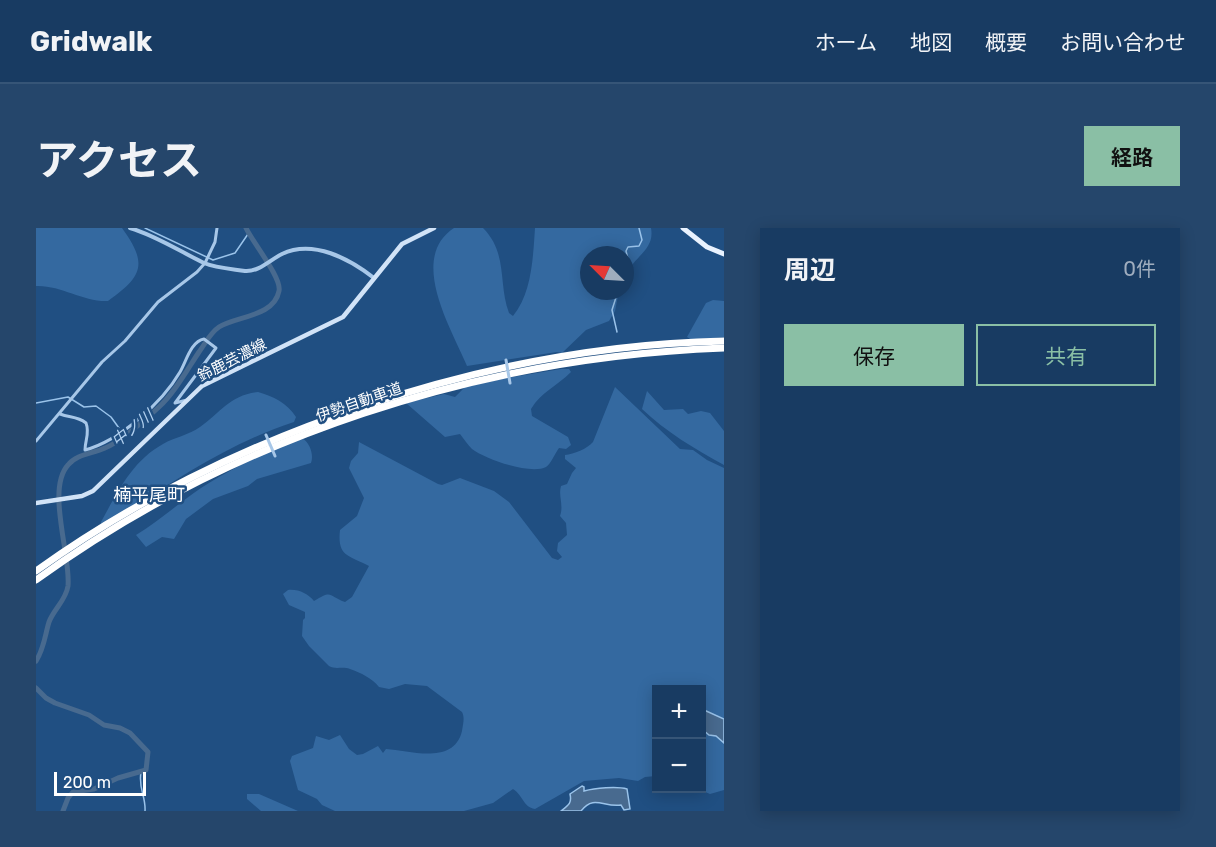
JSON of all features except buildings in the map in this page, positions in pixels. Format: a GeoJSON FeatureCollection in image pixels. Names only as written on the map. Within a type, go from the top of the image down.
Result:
{"type":"FeatureCollection","features":[{"type":"Feature","properties":{"kind":"highway","name":"伊勢自動車道"},"geometry":{"type":"LineString","coordinates":[[36,571],[49,566],[167,491],[309,426],[389,398],[489,372],[558,358],[642,347],[724,341]]}},
{"type":"Feature","properties":{"kind":"highway","name":"伊勢自動車道"},"geometry":{"type":"LineString","coordinates":[[95,537],[237,464],[326,427],[408,399],[488,379],[579,362],[668,351],[724,348]]}},
{"type":"Feature","properties":{"kind":"highway","name":"伊勢自動車道"},"geometry":{"type":"LineString","coordinates":[[36,580],[49,566]]}},
{"type":"Feature","properties":{"kind":"main road","name":"鈴鹿芸濃線"},"geometry":{"type":"LineString","coordinates":[[36,503],[82,496],[93,490],[202,386],[343,317],[402,244],[434,228]]}},
{"type":"Feature","properties":{"kind":"main road"},"geometry":{"type":"LineString","coordinates":[[683,228],[711,249],[724,255]]}},
{"type":"Feature","properties":{"kind":"street"},"geometry":{"type":"LineString","coordinates":[[130,228],[205,261],[249,271],[294,250],[310,250],[344,257],[374,278]]}},
{"type":"Feature","properties":{"kind":"street"},"geometry":{"type":"LineString","coordinates":[[36,441],[102,362],[125,341],[157,303],[197,272],[215,242],[217,228]]}},
{"type":"Feature","properties":{"kind":"street"},"geometry":{"type":"LineString","coordinates":[[60,414],[77,417],[86,423],[88,432],[85,450],[104,445],[144,415],[162,396],[180,373],[196,342],[204,339],[216,348],[175,403],[188,399]]}},
{"type":"Feature","properties":{"kind":"street"},"geometry":{"type":"LineString","coordinates":[[506,360],[510,383]]}},
{"type":"Feature","properties":{"kind":"street"},"geometry":{"type":"LineString","coordinates":[[266,435],[275,456]]}},
{"type":"Feature","properties":{"kind":"shaded area"},"geometry":{"type":"Polygon","coordinates":[[[36,228],[122,228],[136,251],[138,269],[135,276],[108,301],[90,299],[45,286],[36,286],[36,228]]]}},
{"type":"Feature","properties":{"kind":"shaded area"},"geometry":{"type":"Polygon","coordinates":[[[454,228],[483,228],[496,248],[506,302],[509,313],[513,316],[528,286],[535,228],[651,228],[650,242],[634,263],[634,246],[580,246],[580,300],[617,300],[615,311],[609,321],[586,330],[562,353],[467,366],[437,294],[434,257],[441,241],[454,228]]]}},
{"type":"Feature","properties":{"kind":"shaded area"},"geometry":{"type":"Polygon","coordinates":[[[713,300],[724,301],[724,337],[692,340],[687,337],[706,303],[713,300]]]}},
{"type":"Feature","properties":{"kind":"shaded area"},"geometry":{"type":"Polygon","coordinates":[[[569,369],[571,372],[544,394],[531,409],[532,416],[568,437],[571,445],[566,449],[559,448],[548,466],[539,469],[508,465],[487,457],[472,449],[460,434],[445,437],[406,403],[444,394],[455,397],[465,387],[569,369]]]}},
{"type":"Feature","properties":{"kind":"shaded area"},"geometry":{"type":"Polygon","coordinates":[[[615,387],[680,449],[693,450],[724,468],[724,790],[710,794],[706,792],[706,685],[652,685],[652,776],[638,781],[619,778],[584,781],[535,809],[528,806],[513,789],[493,803],[464,811],[335,811],[298,790],[290,761],[292,756],[313,748],[316,736],[329,740],[340,735],[349,749],[357,755],[378,746],[383,753],[386,749],[430,754],[450,748],[457,742],[462,731],[464,719],[462,712],[427,686],[405,684],[389,689],[379,687],[370,678],[358,672],[329,666],[302,636],[305,612],[289,605],[283,594],[288,590],[296,590],[306,594],[314,601],[328,594],[345,602],[352,597],[369,566],[350,557],[340,545],[340,530],[357,516],[364,498],[349,468],[351,461],[358,453],[359,442],[438,484],[442,485],[460,478],[494,491],[509,502],[552,558],[558,560],[562,557],[557,551],[558,543],[567,535],[566,523],[560,516],[560,490],[561,486],[567,484],[576,468],[565,459],[565,455],[580,451],[593,442],[615,387]]]}},
{"type":"Feature","properties":{"kind":"shaded area"},"geometry":{"type":"Polygon","coordinates":[[[647,391],[664,410],[683,409],[688,414],[701,411],[710,413],[724,431],[724,465],[671,433],[642,409],[647,391]]]}},
{"type":"Feature","properties":{"kind":"shaded area"},"geometry":{"type":"Polygon","coordinates":[[[258,392],[284,404],[296,417],[294,422],[219,455],[102,526],[101,522],[119,489],[142,459],[163,444],[200,427],[233,400],[258,392]]]}},
{"type":"Feature","properties":{"kind":"shaded area"},"geometry":{"type":"Polygon","coordinates":[[[303,439],[311,450],[311,463],[257,479],[248,486],[213,499],[186,519],[174,539],[162,537],[146,547],[136,535],[224,474],[264,454],[303,439]]]}},
{"type":"Feature","properties":{"kind":"shaded area"},"geometry":{"type":"Polygon","coordinates":[[[706,711],[724,719],[724,743],[716,736],[706,732],[706,711]]]}},
{"type":"Feature","properties":{"kind":"shaded area"},"geometry":{"type":"Polygon","coordinates":[[[582,786],[584,791],[606,788],[627,789],[630,809],[624,810],[621,805],[595,802],[590,803],[581,811],[561,811],[569,804],[570,794],[582,786]]]}},
{"type":"Feature","properties":{"kind":"shaded area"},"geometry":{"type":"Polygon","coordinates":[[[247,794],[259,794],[298,811],[261,811],[247,799],[247,794]]]}},
{"type":"Feature","properties":{"kind":"waterway"},"geometry":{"type":"LineString","coordinates":[[145,228],[213,260],[235,253],[248,234]]}},
{"type":"Feature","properties":{"kind":"waterway","name":"中ノ川"},"geometry":{"type":"LineString","coordinates":[[36,661],[43,647],[49,622],[65,596],[68,586],[59,506],[62,476],[68,465],[80,456],[118,441],[154,412],[176,388],[216,329],[226,323],[254,315],[276,300],[279,285],[246,228]]}},
{"type":"Feature","properties":{"kind":"waterway"},"geometry":{"type":"LineString","coordinates":[[634,246],[639,246],[642,240],[639,228]]}},
{"type":"Feature","properties":{"kind":"waterway"},"geometry":{"type":"LineString","coordinates":[[615,300],[612,310],[617,332]]}},
{"type":"Feature","properties":{"kind":"waterway"},"geometry":{"type":"LineString","coordinates":[[36,403],[68,397],[84,407],[96,406],[111,417],[124,435]]}},
{"type":"Feature","properties":{"kind":"waterway","name":"中ノ川"},"geometry":{"type":"LineString","coordinates":[[36,688],[55,703],[89,715],[104,725],[120,728],[130,733],[148,752],[146,770],[118,778],[94,789],[73,792],[63,811]]}},
{"type":"Feature","properties":{"kind":"waterway"},"geometry":{"type":"LineString","coordinates":[[141,772],[140,783],[145,811]]}},
{"type":"Feature","properties":{"kind":"district","name":"楠平尾町"},"geometry":{"type":"Point","coordinates":[149,495]}}]}
